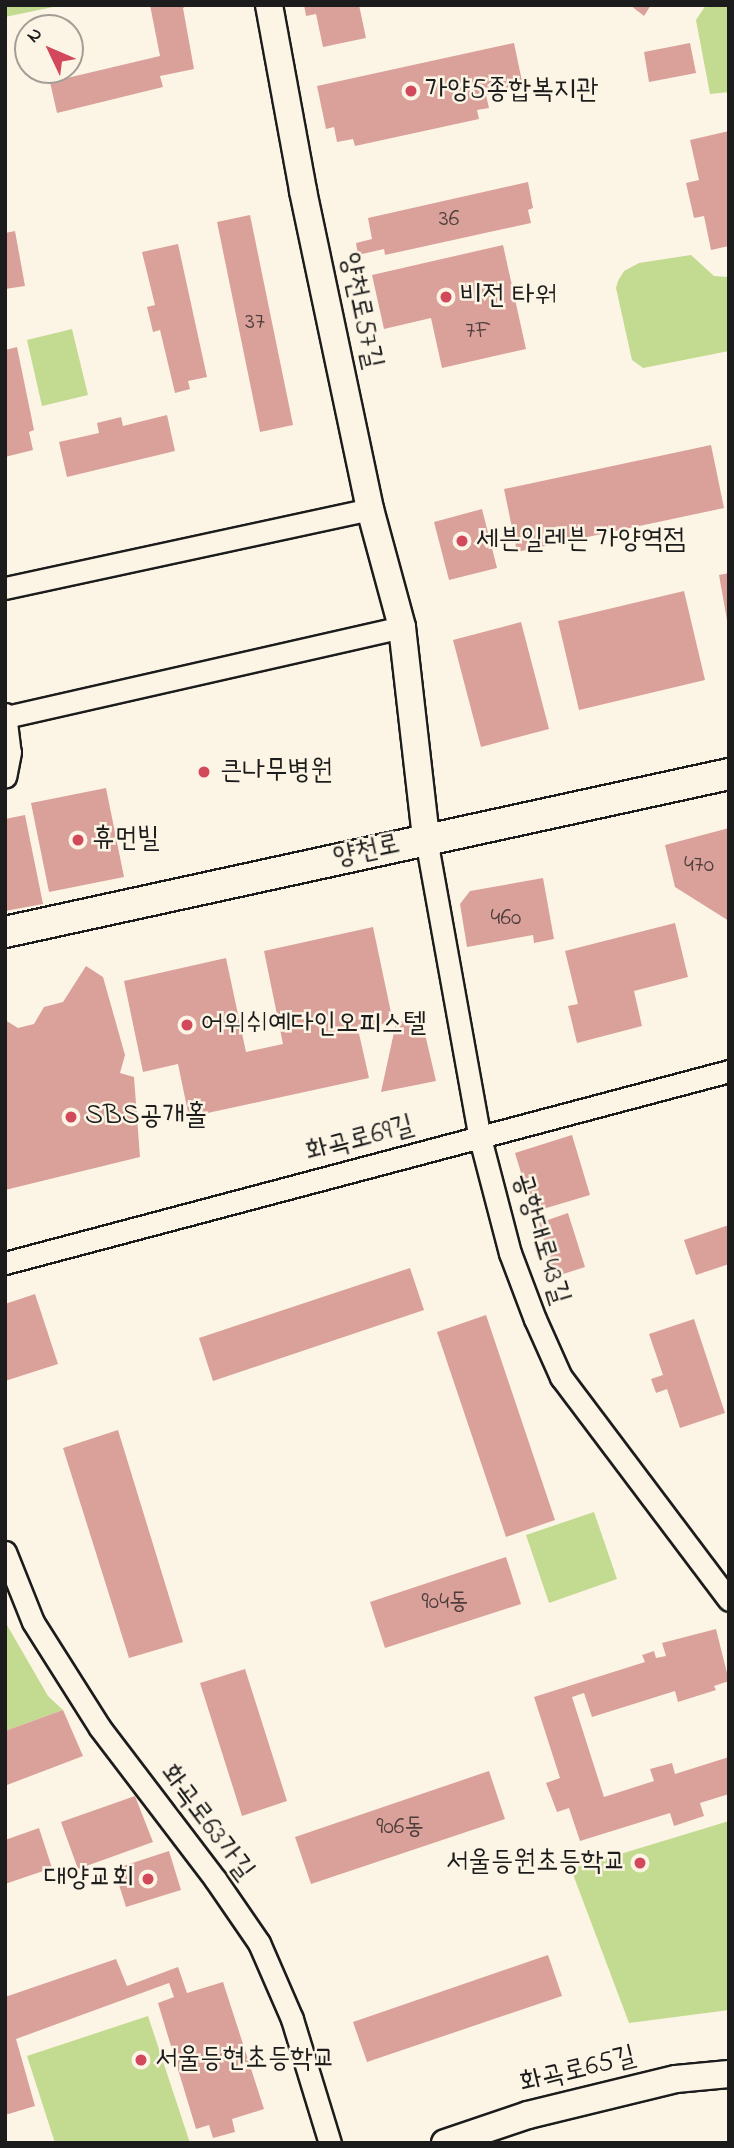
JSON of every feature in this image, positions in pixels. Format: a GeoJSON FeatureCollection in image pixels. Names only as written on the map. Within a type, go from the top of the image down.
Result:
{"type":"FeatureCollection","features":[{"type":"Feature","properties":{"kind":"main road","name":"양천로"},"geometry":{"type":"LineString","coordinates":[[5,932],[729,774]]}},
{"type":"Feature","properties":{"kind":"street","name":"양천로57길"},"geometry":{"type":"LineString","coordinates":[[269,5],[303,191],[370,509],[402,627],[426,839]]}},
{"type":"Feature","properties":{"kind":"street"},"geometry":{"type":"LineString","coordinates":[[5,589],[370,509]]}},
{"type":"Feature","properties":{"kind":"street"},"geometry":{"type":"LineString","coordinates":[[5,777],[10,752],[5,716],[402,627]]}},
{"type":"Feature","properties":{"kind":"street","name":"공항대로43길"},"geometry":{"type":"LineString","coordinates":[[426,839],[480,1138],[510,1253],[561,1377],[729,1600]]}},
{"type":"Feature","properties":{"kind":"street","name":"화곡로69길"},"geometry":{"type":"LineString","coordinates":[[5,1263],[729,1071]]}},
{"type":"Feature","properties":{"kind":"street","name":"화곡로63가길"},"geometry":{"type":"LineString","coordinates":[[5,1552],[33,1622],[86,1708],[259,1943],[292,2019],[330,2143]]}},
{"type":"Feature","properties":{"kind":"street","name":"화곡로65길"},"geometry":{"type":"LineString","coordinates":[[445,2143],[528,2115],[676,2079],[729,2074]]}},
{"type":"Feature","properties":{"kind":"green space"},"geometry":{"type":"Polygon","coordinates":[[[5,5],[58,5],[58,6],[5,17],[5,5]]]}},
{"type":"Feature","properties":{"kind":"green space"},"geometry":{"type":"Polygon","coordinates":[[[706,5],[729,5],[729,92],[710,94],[696,20],[706,5]]]}},
{"type":"Feature","properties":{"kind":"green space"},"geometry":{"type":"Polygon","coordinates":[[[691,255],[714,276],[729,277],[729,351],[643,368],[632,360],[616,288],[618,281],[624,271],[639,263],[691,255]]]}},
{"type":"Feature","properties":{"kind":"green space"},"geometry":{"type":"Polygon","coordinates":[[[72,329],[88,395],[42,406],[27,340],[72,329]]]}},
{"type":"Feature","properties":{"kind":"green space"},"geometry":{"type":"Polygon","coordinates":[[[594,1512],[617,1579],[549,1603],[526,1535],[594,1512]]]}},
{"type":"Feature","properties":{"kind":"green space"},"geometry":{"type":"Polygon","coordinates":[[[7,1625],[48,1696],[63,1710],[5,1731],[7,1625]]]}},
{"type":"Feature","properties":{"kind":"green space"},"geometry":{"type":"Polygon","coordinates":[[[729,1821],[729,2010],[629,2023],[571,1869],[729,1821]]]}},
{"type":"Feature","properties":{"kind":"green space"},"geometry":{"type":"Polygon","coordinates":[[[148,2016],[190,2143],[55,2143],[27,2056],[148,2016]]]}},
{"type":"Feature","properties":{"kind":"building"},"geometry":{"type":"Polygon","coordinates":[[[150,5],[188,5],[183,8],[194,69],[160,76],[163,87],[57,113],[50,84],[84,84],[84,74],[160,56],[150,5]]]}},
{"type":"Feature","properties":{"kind":"building"},"geometry":{"type":"Polygon","coordinates":[[[304,5],[359,5],[366,38],[323,47],[316,14],[306,16],[304,5]]]}},
{"type":"Feature","properties":{"kind":"building"},"geometry":{"type":"Polygon","coordinates":[[[630,5],[651,5],[644,16],[630,5]]]}},
{"type":"Feature","properties":{"kind":"building","name":"가양5종합복지관"},"geometry":{"type":"Polygon","coordinates":[[[514,43],[523,86],[486,95],[489,108],[477,110],[479,119],[355,146],[353,139],[337,142],[334,127],[326,129],[317,86],[514,43]]]}},
{"type":"Feature","properties":{"kind":"building"},"geometry":{"type":"Polygon","coordinates":[[[690,43],[696,73],[649,82],[644,52],[690,43]]]}},
{"type":"Feature","properties":{"kind":"building"},"geometry":{"type":"Polygon","coordinates":[[[729,131],[729,246],[711,250],[704,216],[694,218],[686,183],[699,180],[690,140],[729,131]]]}},
{"type":"Feature","properties":{"kind":"building"},"geometry":{"type":"Polygon","coordinates":[[[528,182],[533,208],[528,210],[531,223],[385,255],[384,249],[358,255],[356,243],[372,239],[368,218],[528,182]]]}},
{"type":"Feature","properties":{"kind":"building"},"geometry":{"type":"Polygon","coordinates":[[[250,215],[293,425],[260,432],[217,222],[250,215]]]}},
{"type":"Feature","properties":{"kind":"building"},"geometry":{"type":"Polygon","coordinates":[[[15,231],[25,286],[5,289],[5,233],[15,231]]]}},
{"type":"Feature","properties":{"kind":"building"},"geometry":{"type":"Polygon","coordinates":[[[178,244],[207,377],[188,381],[190,389],[175,393],[160,330],[153,332],[147,307],[155,305],[142,252],[178,244]]]}},
{"type":"Feature","properties":{"kind":"building","name":"비전 타워"},"geometry":{"type":"Polygon","coordinates":[[[503,245],[526,349],[442,368],[431,318],[384,329],[372,275],[503,245]]]}},
{"type":"Feature","properties":{"kind":"building"},"geometry":{"type":"Polygon","coordinates":[[[17,347],[34,430],[29,432],[33,450],[5,457],[5,350],[17,347]]]}},
{"type":"Feature","properties":{"kind":"building"},"geometry":{"type":"Polygon","coordinates":[[[167,415],[175,451],[67,477],[59,442],[99,433],[97,423],[121,417],[123,426],[167,415]]]}},
{"type":"Feature","properties":{"kind":"building"},"geometry":{"type":"Polygon","coordinates":[[[711,445],[724,508],[517,552],[504,489],[711,445]]]}},
{"type":"Feature","properties":{"kind":"building"},"geometry":{"type":"Polygon","coordinates":[[[482,509],[497,568],[449,580],[434,522],[482,509]]]}},
{"type":"Feature","properties":{"kind":"building"},"geometry":{"type":"Polygon","coordinates":[[[729,573],[729,620],[727,620],[719,575],[729,573]]]}},
{"type":"Feature","properties":{"kind":"building"},"geometry":{"type":"Polygon","coordinates":[[[684,591],[705,680],[579,710],[558,621],[684,591]]]}},
{"type":"Feature","properties":{"kind":"building"},"geometry":{"type":"Polygon","coordinates":[[[521,622],[549,729],[481,747],[453,640],[521,622]]]}},
{"type":"Feature","properties":{"kind":"building","name":"휴먼빌"},"geometry":{"type":"Polygon","coordinates":[[[106,788],[124,877],[49,892],[31,803],[106,788]]]}},
{"type":"Feature","properties":{"kind":"building"},"geometry":{"type":"Polygon","coordinates":[[[25,815],[43,904],[5,911],[5,819],[25,815]]]}},
{"type":"Feature","properties":{"kind":"building"},"geometry":{"type":"Polygon","coordinates":[[[729,828],[729,921],[675,887],[665,845],[729,828]]]}},
{"type":"Feature","properties":{"kind":"building"},"geometry":{"type":"Polygon","coordinates":[[[543,878],[554,939],[534,943],[533,935],[467,947],[460,904],[470,891],[543,878]]]}},
{"type":"Feature","properties":{"kind":"building"},"geometry":{"type":"Polygon","coordinates":[[[675,923],[688,977],[634,991],[642,1026],[577,1043],[568,1006],[578,1004],[565,951],[675,923]]]}},
{"type":"Feature","properties":{"kind":"building","name":"어위쉬예다인오피스텔"},"geometry":{"type":"Polygon","coordinates":[[[373,927],[393,1022],[358,1029],[369,1078],[189,1117],[178,1064],[143,1072],[124,981],[226,958],[246,1052],[283,1044],[264,951],[373,927]]]}},
{"type":"Feature","properties":{"kind":"building","name":"SBS공개홀"},"geometry":{"type":"Polygon","coordinates":[[[86,966],[103,977],[125,1055],[120,1073],[134,1077],[140,1157],[5,1190],[5,1020],[18,1028],[34,1024],[44,1007],[63,1002],[86,966]]]}},
{"type":"Feature","properties":{"kind":"building"},"geometry":{"type":"Polygon","coordinates":[[[421,1017],[436,1081],[381,1092],[396,1023],[421,1017]]]}},
{"type":"Feature","properties":{"kind":"building"},"geometry":{"type":"Polygon","coordinates":[[[572,1135],[590,1195],[533,1212],[515,1153],[572,1135]]]}},
{"type":"Feature","properties":{"kind":"building"},"geometry":{"type":"Polygon","coordinates":[[[568,1213],[585,1267],[554,1277],[539,1223],[568,1213]]]}},
{"type":"Feature","properties":{"kind":"building"},"geometry":{"type":"Polygon","coordinates":[[[729,1225],[729,1264],[696,1275],[684,1240],[729,1225]]]}},
{"type":"Feature","properties":{"kind":"building"},"geometry":{"type":"Polygon","coordinates":[[[410,1268],[424,1310],[213,1381],[199,1338],[410,1268]]]}},
{"type":"Feature","properties":{"kind":"building"},"geometry":{"type":"Polygon","coordinates":[[[35,1294],[58,1364],[5,1381],[5,1304],[35,1294]]]}},
{"type":"Feature","properties":{"kind":"building"},"geometry":{"type":"Polygon","coordinates":[[[486,1315],[555,1520],[506,1537],[437,1332],[486,1315]]]}},
{"type":"Feature","properties":{"kind":"building"},"geometry":{"type":"Polygon","coordinates":[[[694,1319],[725,1413],[680,1428],[667,1389],[656,1393],[651,1379],[663,1375],[649,1334],[694,1319]]]}},
{"type":"Feature","properties":{"kind":"building"},"geometry":{"type":"Polygon","coordinates":[[[118,1430],[183,1642],[129,1658],[63,1448],[118,1430]]]}},
{"type":"Feature","properties":{"kind":"building"},"geometry":{"type":"Polygon","coordinates":[[[506,1557],[521,1604],[385,1648],[370,1602],[506,1557]]]}},
{"type":"Feature","properties":{"kind":"building"},"geometry":{"type":"Polygon","coordinates":[[[716,1629],[729,1681],[714,1686],[716,1690],[678,1702],[675,1691],[592,1717],[584,1693],[572,1697],[604,1797],[654,1781],[650,1769],[672,1763],[675,1774],[729,1757],[729,1794],[700,1803],[704,1816],[674,1826],[670,1813],[580,1841],[569,1808],[557,1812],[546,1783],[560,1778],[534,1697],[645,1662],[642,1655],[654,1651],[656,1658],[666,1656],[662,1643],[716,1629]]]}},
{"type":"Feature","properties":{"kind":"building"},"geometry":{"type":"Polygon","coordinates":[[[245,1669],[287,1801],[242,1816],[200,1683],[245,1669]]]}},
{"type":"Feature","properties":{"kind":"building"},"geometry":{"type":"Polygon","coordinates":[[[63,1710],[83,1756],[7,1785],[5,1731],[63,1710]]]}},
{"type":"Feature","properties":{"kind":"building"},"geometry":{"type":"Polygon","coordinates":[[[489,1771],[505,1819],[311,1884],[295,1837],[489,1771]]]}},
{"type":"Feature","properties":{"kind":"building"},"geometry":{"type":"Polygon","coordinates":[[[135,1796],[153,1842],[78,1869],[61,1822],[135,1796]]]}},
{"type":"Feature","properties":{"kind":"building"},"geometry":{"type":"Polygon","coordinates":[[[39,1828],[52,1868],[5,1884],[5,1840],[39,1828]]]}},
{"type":"Feature","properties":{"kind":"building","name":"대양교회"},"geometry":{"type":"Polygon","coordinates":[[[169,1851],[181,1890],[126,1907],[114,1869],[169,1851]]]}},
{"type":"Feature","properties":{"kind":"building"},"geometry":{"type":"Polygon","coordinates":[[[548,1955],[562,1996],[367,2062],[353,2022],[548,1955]]]}},
{"type":"Feature","properties":{"kind":"building"},"geometry":{"type":"Polygon","coordinates":[[[116,1959],[127,1986],[178,1967],[187,1993],[223,1982],[264,2109],[232,2119],[235,2132],[213,2138],[209,2125],[196,2129],[158,2003],[174,1997],[169,1983],[16,2039],[35,2106],[5,2115],[5,1997],[116,1959]]]}},
{"type":"Feature","properties":{"kind":"place","name":"가양5종합복지관"},"geometry":{"type":"Point","coordinates":[411,91]}},
{"type":"Feature","properties":{"kind":"place","name":"비전 타워"},"geometry":{"type":"Point","coordinates":[446,297]}},
{"type":"Feature","properties":{"kind":"place","name":"세븐일레븐 가양역점"},"geometry":{"type":"Point","coordinates":[462,541]}},
{"type":"Feature","properties":{"kind":"place","name":"큰나무병원"},"geometry":{"type":"Point","coordinates":[204,772]}},
{"type":"Feature","properties":{"kind":"place","name":"휴먼빌"},"geometry":{"type":"Point","coordinates":[78,840]}},
{"type":"Feature","properties":{"kind":"place","name":"어위쉬예다인오피스텔"},"geometry":{"type":"Point","coordinates":[187,1025]}},
{"type":"Feature","properties":{"kind":"place","name":"SBS공개홀"},"geometry":{"type":"Point","coordinates":[71,1117]}},
{"type":"Feature","properties":{"kind":"place","name":"서울등원초등학교"},"geometry":{"type":"Point","coordinates":[640,1863]}},
{"type":"Feature","properties":{"kind":"place","name":"대양교회"},"geometry":{"type":"Point","coordinates":[148,1879]}},
{"type":"Feature","properties":{"kind":"place","name":"서울등현초등학교"},"geometry":{"type":"Point","coordinates":[141,2060]}}]}
